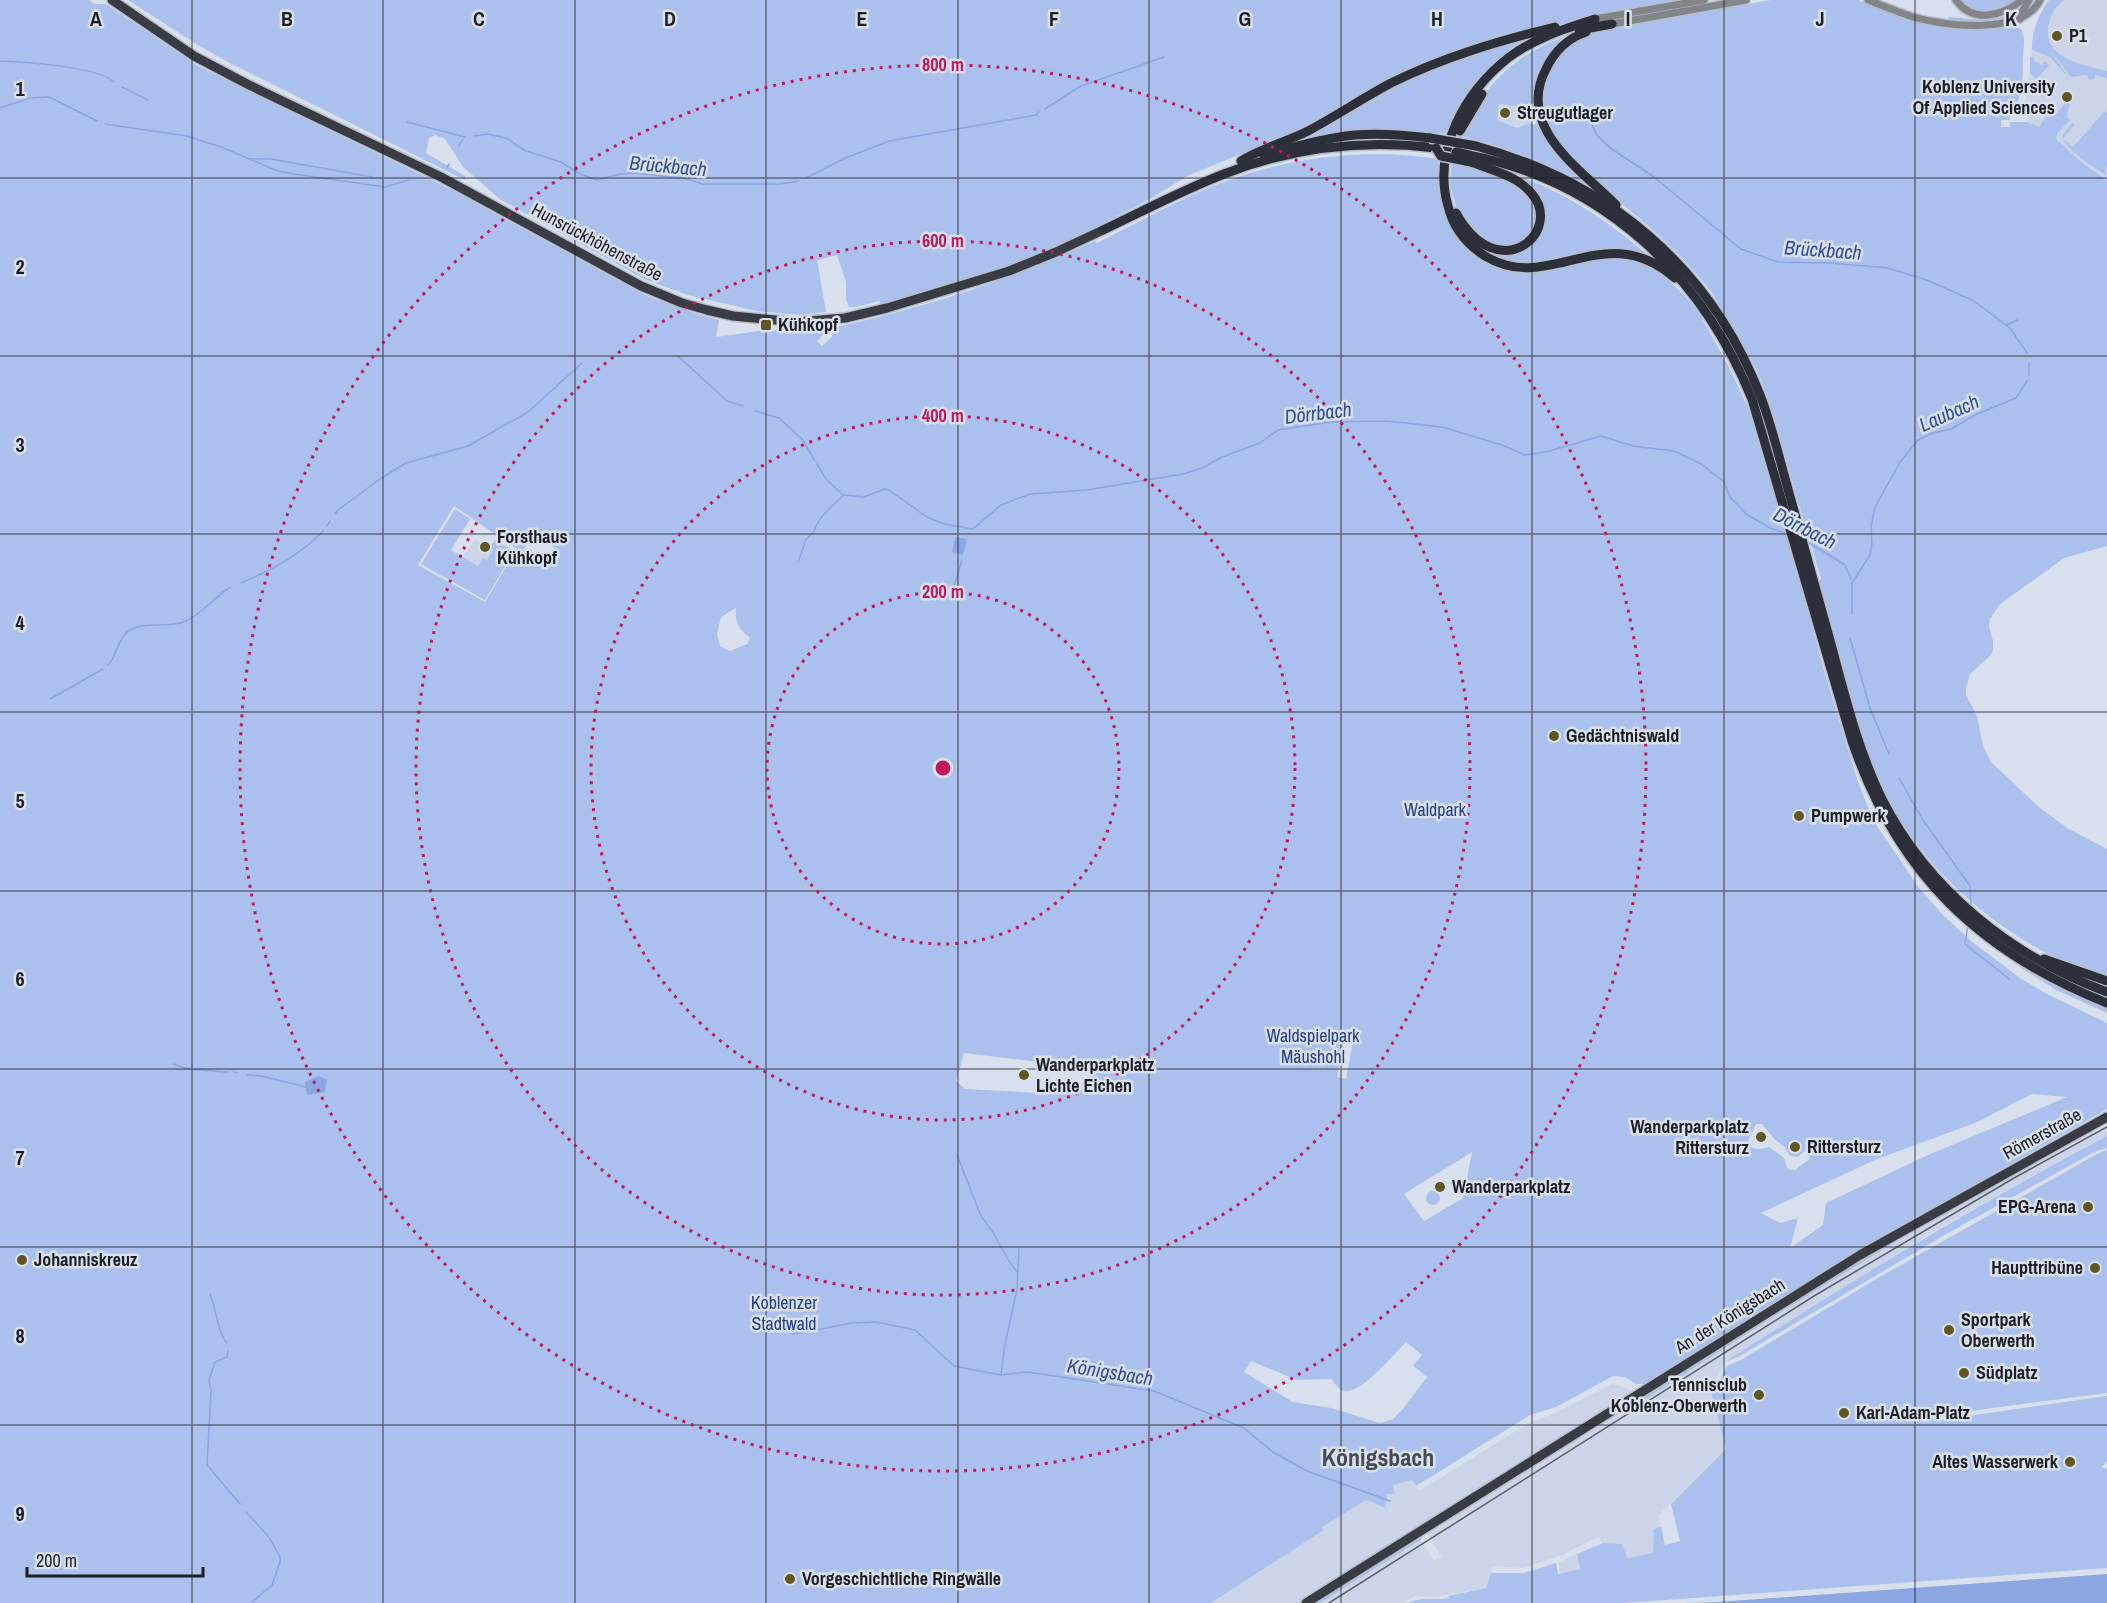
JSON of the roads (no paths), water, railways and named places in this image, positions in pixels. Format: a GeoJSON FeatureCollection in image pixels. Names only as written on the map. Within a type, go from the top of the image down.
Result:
{"type":"FeatureCollection","features":[{"type":"Feature","properties":{"kind":"highway"},"geometry":{"type":"LineString","coordinates":[[1242,161],[1252,154],[1306,131],[1392,83],[1457,55],[1514,37],[1595,20]]}},
{"type":"Feature","properties":{"kind":"highway"},"geometry":{"type":"LineString","coordinates":[[1595,20],[1561,30],[1526,46],[1509,57],[1479,86],[1460,116],[1447,148],[1442,181],[1450,215],[1466,241],[1497,262],[1536,268],[1588,255],[1620,253],[1653,263],[1694,296]]}},
{"type":"Feature","properties":{"kind":"highway"},"geometry":{"type":"LineString","coordinates":[[1473,155],[1524,186],[1536,198],[1540,213],[1539,222],[1534,235],[1526,244],[1509,251],[1500,251],[1480,243],[1463,226],[1455,212],[1447,180],[1448,164],[1458,134],[1484,90],[1512,62],[1529,50],[1563,34],[1612,24]]}},
{"type":"Feature","properties":{"kind":"highway"},"geometry":{"type":"LineString","coordinates":[[1612,24],[1570,39],[1558,50],[1544,73],[1539,93],[1540,111],[1549,137],[1558,149],[1630,220]]}},
{"type":"Feature","properties":{"kind":"highway"},"geometry":{"type":"LineString","coordinates":[[1103,230],[1174,190],[1242,161],[1303,144],[1354,135],[1394,135],[1503,162],[1524,169],[1589,201],[1620,222],[1658,254],[1678,275],[1721,335],[1743,376],[1805,543],[1859,742],[1883,801],[1903,835],[1936,878],[1987,925],[2026,953],[2072,978],[2107,992]]}},
{"type":"Feature","properties":{"kind":"highway"},"geometry":{"type":"LineString","coordinates":[[1103,230],[1225,174],[1294,154],[1354,145],[1431,144]]}},
{"type":"Feature","properties":{"kind":"highway"},"geometry":{"type":"LineString","coordinates":[[1473,155],[1502,153],[1547,171],[1590,193],[1656,241],[1701,290],[1727,329],[1759,394],[1852,741],[1872,792],[1896,837],[1931,884],[1983,934],[2029,966],[2107,1003]]}},
{"type":"Feature","properties":{"kind":"highway"},"geometry":{"type":"LineString","coordinates":[[2026,953],[2107,981]]}},
{"type":"Feature","properties":{"kind":"main road","name":"Hunsrückhöhenstraße"},"geometry":{"type":"LineString","coordinates":[[112,0],[194,56],[249,85],[449,181],[641,286],[682,303],[707,310],[749,318],[796,322],[844,318],[888,308],[981,280],[1033,262],[1103,230]]}},
{"type":"Feature","properties":{"kind":"main road","name":"Römerstraße"},"geometry":{"type":"LineString","coordinates":[[1992,1180],[2107,1117]]}},
{"type":"Feature","properties":{"kind":"main road","name":"An der Königsbach"},"geometry":{"type":"LineString","coordinates":[[1306,1603],[1850,1261],[1992,1180]]}},
{"type":"Feature","properties":{"kind":"street"},"geometry":{"type":"LineString","coordinates":[[1595,20],[1704,0]]}},
{"type":"Feature","properties":{"kind":"street"},"geometry":{"type":"LineString","coordinates":[[1612,24],[1746,0]]}},
{"type":"Feature","properties":{"kind":"street"},"geometry":{"type":"LineString","coordinates":[[1868,0],[1912,16],[1950,24],[1981,25],[2020,19],[2032,11],[2040,0]]}},
{"type":"Feature","properties":{"kind":"street"},"geometry":{"type":"LineString","coordinates":[[1956,0],[1965,9],[1981,16],[2003,12],[2022,0]]}},
{"type":"Feature","properties":{"kind":"street"},"geometry":{"type":"LineString","coordinates":[[2020,19],[2029,0]]}},
{"type":"Feature","properties":{"kind":"waterway","name":"Brückbach"},"geometry":{"type":"LineString","coordinates":[[1045,109],[1081,86],[1164,57]]}},
{"type":"Feature","properties":{"kind":"waterway"},"geometry":{"type":"LineString","coordinates":[[0,61],[77,69],[92,72],[114,82]]}},
{"type":"Feature","properties":{"kind":"waterway"},"geometry":{"type":"LineString","coordinates":[[122,87],[148,100]]}},
{"type":"Feature","properties":{"kind":"waterway"},"geometry":{"type":"LineString","coordinates":[[0,108],[30,98],[49,97],[97,121]]}},
{"type":"Feature","properties":{"kind":"waterway","name":"Brückbach"},"geometry":{"type":"LineString","coordinates":[[1570,109],[1581,112],[1589,119],[1597,135],[1610,148],[1654,177],[1741,249],[1778,262],[1830,263],[1888,268],[1927,280],[1974,301],[2010,328],[2027,353]]}},
{"type":"Feature","properties":{"kind":"waterway","name":"Brückbach"},"geometry":{"type":"LineString","coordinates":[[806,178],[843,159],[889,141],[1036,115],[1039,112]]}},
{"type":"Feature","properties":{"kind":"waterway","name":"Brückbach"},"geometry":{"type":"LineString","coordinates":[[407,122],[465,137]]}},
{"type":"Feature","properties":{"kind":"waterway"},"geometry":{"type":"LineString","coordinates":[[105,124],[187,136],[221,147],[278,171],[294,174],[385,187],[409,180]]}},
{"type":"Feature","properties":{"kind":"waterway","name":"Brückbach"},"geometry":{"type":"LineString","coordinates":[[474,136],[487,134],[506,138],[526,151],[561,162],[580,174],[597,180],[635,173],[687,179],[703,184],[780,184],[799,181]]}},
{"type":"Feature","properties":{"kind":"waterway"},"geometry":{"type":"LineString","coordinates":[[459,146],[463,139]]}},
{"type":"Feature","properties":{"kind":"waterway"},"geometry":{"type":"LineString","coordinates":[[249,159],[271,159],[372,177]]}},
{"type":"Feature","properties":{"kind":"waterway"},"geometry":{"type":"LineString","coordinates":[[447,168],[449,164]]}},
{"type":"Feature","properties":{"kind":"waterway"},"geometry":{"type":"LineString","coordinates":[[2007,325],[2017,320]]}},
{"type":"Feature","properties":{"kind":"waterway"},"geometry":{"type":"LineString","coordinates":[[678,356],[727,401],[743,406]]}},
{"type":"Feature","properties":{"kind":"waterway"},"geometry":{"type":"LineString","coordinates":[[335,514],[380,479],[406,463],[468,446],[528,412],[582,363]]}},
{"type":"Feature","properties":{"kind":"waterway","name":"Laubach"},"geometry":{"type":"LineString","coordinates":[[2029,363],[2029,375]]}},
{"type":"Feature","properties":{"kind":"waterway","name":"Laubach"},"geometry":{"type":"LineString","coordinates":[[1852,614],[1852,583],[1870,555],[1871,526],[1875,507],[1900,462],[1918,440],[1933,433],[1951,429],[1977,414],[2016,398],[2027,381]]}},
{"type":"Feature","properties":{"kind":"waterway"},"geometry":{"type":"LineString","coordinates":[[755,411],[779,418],[802,439],[815,461]]}},
{"type":"Feature","properties":{"kind":"waterway","name":"Dörrbach"},"geometry":{"type":"LineString","coordinates":[[799,560],[806,539],[814,532],[826,512],[844,495],[864,497],[884,489],[889,490],[927,517],[944,524],[973,529],[1001,505],[1030,494],[1087,490],[1183,474],[1260,443],[1278,430],[1331,422],[1387,421],[1442,427],[1502,445],[1525,455],[1546,452],[1601,436],[1633,446],[1674,451],[1701,464],[1724,482],[1730,497],[1746,514],[1770,528],[1788,534]]}},
{"type":"Feature","properties":{"kind":"waterway"},"geometry":{"type":"LineString","coordinates":[[817,464],[826,479],[843,495]]}},
{"type":"Feature","properties":{"kind":"waterway"},"geometry":{"type":"LineString","coordinates":[[327,526],[330,521]]}},
{"type":"Feature","properties":{"kind":"waterway"},"geometry":{"type":"LineString","coordinates":[[241,583],[285,561],[323,531]]}},
{"type":"Feature","properties":{"kind":"waterway","name":"Dörrbach"},"geometry":{"type":"LineString","coordinates":[[1806,541],[1845,565],[1851,579]]}},
{"type":"Feature","properties":{"kind":"waterway"},"geometry":{"type":"LineString","coordinates":[[954,586],[962,560]]}},
{"type":"Feature","properties":{"kind":"waterway"},"geometry":{"type":"LineString","coordinates":[[108,665],[122,637],[130,630],[136,627],[172,625],[186,621],[231,587]]}},
{"type":"Feature","properties":{"kind":"waterway","name":"Laubach"},"geometry":{"type":"LineString","coordinates":[[1850,638],[1870,708],[1889,754]]}},
{"type":"Feature","properties":{"kind":"waterway"},"geometry":{"type":"LineString","coordinates":[[50,699],[103,669]]}},
{"type":"Feature","properties":{"kind":"waterway","name":"Laubach"},"geometry":{"type":"LineString","coordinates":[[1899,778],[1923,820],[1970,886],[1971,906]]}},
{"type":"Feature","properties":{"kind":"waterway","name":"Laubach"},"geometry":{"type":"LineString","coordinates":[[1968,925],[1965,944],[2009,979]]}},
{"type":"Feature","properties":{"kind":"waterway"},"geometry":{"type":"LineString","coordinates":[[173,1064],[188,1069],[227,1072]]}},
{"type":"Feature","properties":{"kind":"waterway"},"geometry":{"type":"LineString","coordinates":[[247,1075],[262,1076],[306,1087]]}},
{"type":"Feature","properties":{"kind":"waterway"},"geometry":{"type":"LineString","coordinates":[[957,1155],[981,1216],[1017,1272]]}},
{"type":"Feature","properties":{"kind":"waterway"},"geometry":{"type":"LineString","coordinates":[[1001,1375],[1004,1349],[1017,1289],[1019,1249]]}},
{"type":"Feature","properties":{"kind":"waterway"},"geometry":{"type":"LineString","coordinates":[[210,1294],[221,1334],[227,1343]]}},
{"type":"Feature","properties":{"kind":"waterway","name":"Königsbach"},"geometry":{"type":"LineString","coordinates":[[816,1330],[851,1323],[876,1322],[915,1330],[954,1366],[1001,1375],[1028,1372],[1154,1391],[1244,1428],[1273,1452],[1307,1471],[1390,1501]]}},
{"type":"Feature","properties":{"kind":"waterway","name":"Königsbach"},"geometry":{"type":"LineString","coordinates":[[792,1334],[806,1332]]}},
{"type":"Feature","properties":{"kind":"waterway"},"geometry":{"type":"LineString","coordinates":[[228,1351],[227,1357],[215,1362],[209,1380],[211,1390],[207,1465],[240,1504]]}},
{"type":"Feature","properties":{"kind":"waterway"},"geometry":{"type":"LineString","coordinates":[[246,1512],[269,1537],[280,1557],[272,1585],[252,1602]]}},
{"type":"Feature","properties":{"kind":"railway"},"geometry":{"type":"LineString","coordinates":[[1329,1603],[1814,1296],[2014,1178],[2107,1127]]}},
{"type":"Feature","properties":{"kind":"place","name":"P1"},"geometry":{"type":"Point","coordinates":[2057,36]}},
{"type":"Feature","properties":{"kind":"place","name":"Koblenz University Of Applied Sciences"},"geometry":{"type":"Point","coordinates":[2067,97]}},
{"type":"Feature","properties":{"kind":"place","name":"Streugutlager"},"geometry":{"type":"Point","coordinates":[1505,113]}},
{"type":"Feature","properties":{"kind":"place","name":"Kühkopf"},"geometry":{"type":"Point","coordinates":[766,325]}},
{"type":"Feature","properties":{"kind":"place","name":"Forsthaus Kühkopf"},"geometry":{"type":"Point","coordinates":[485,547]}},
{"type":"Feature","properties":{"kind":"place","name":"Gedächtniswald"},"geometry":{"type":"Point","coordinates":[1554,736]}},
{"type":"Feature","properties":{"kind":"place","name":"Pumpwerk"},"geometry":{"type":"Point","coordinates":[1799,816]}},
{"type":"Feature","properties":{"kind":"place","name":"Wanderparkplatz Lichte Eichen"},"geometry":{"type":"Point","coordinates":[1024,1075]}},
{"type":"Feature","properties":{"kind":"place","name":"Wanderparkplatz Rittersturz"},"geometry":{"type":"Point","coordinates":[1761,1137]}},
{"type":"Feature","properties":{"kind":"place","name":"Rittersturz"},"geometry":{"type":"Point","coordinates":[1795,1147]}},
{"type":"Feature","properties":{"kind":"place","name":"Wanderparkplatz"},"geometry":{"type":"Point","coordinates":[1440,1187]}},
{"type":"Feature","properties":{"kind":"place","name":"EPG-Arena"},"geometry":{"type":"Point","coordinates":[2088,1207]}},
{"type":"Feature","properties":{"kind":"place","name":"Johanniskreuz"},"geometry":{"type":"Point","coordinates":[22,1260]}},
{"type":"Feature","properties":{"kind":"place","name":"Haupttribüne"},"geometry":{"type":"Point","coordinates":[2095,1268]}},
{"type":"Feature","properties":{"kind":"place","name":"Sportpark Oberwerth"},"geometry":{"type":"Point","coordinates":[1949,1330]}},
{"type":"Feature","properties":{"kind":"place","name":"Südplatz"},"geometry":{"type":"Point","coordinates":[1964,1373]}},
{"type":"Feature","properties":{"kind":"place","name":"Tennisclub Koblenz-Oberwerth"},"geometry":{"type":"Point","coordinates":[1759,1395]}},
{"type":"Feature","properties":{"kind":"place","name":"Karl-Adam-Platz"},"geometry":{"type":"Point","coordinates":[1844,1413]}},
{"type":"Feature","properties":{"kind":"place","name":"Altes Wasserwerk"},"geometry":{"type":"Point","coordinates":[2070,1462]}},
{"type":"Feature","properties":{"kind":"place","name":"Vorgeschichtliche Ringwälle"},"geometry":{"type":"Point","coordinates":[790,1579]}},
{"type":"Feature","properties":{"kind":"district","name":"Königsbach"},"geometry":{"type":"Point","coordinates":[1378,1458]}},
{"type":"Feature","properties":{"kind":"park label","name":"Waldpark"},"geometry":{"type":"Point","coordinates":[1435,810]}},
{"type":"Feature","properties":{"kind":"park label","name":"Waldspielpark Mäushohl"},"geometry":{"type":"Point","coordinates":[1313,1046]}},
{"type":"Feature","properties":{"kind":"park label","name":"Koblenzer Stadtwald"},"geometry":{"type":"Point","coordinates":[784,1313]}}]}
